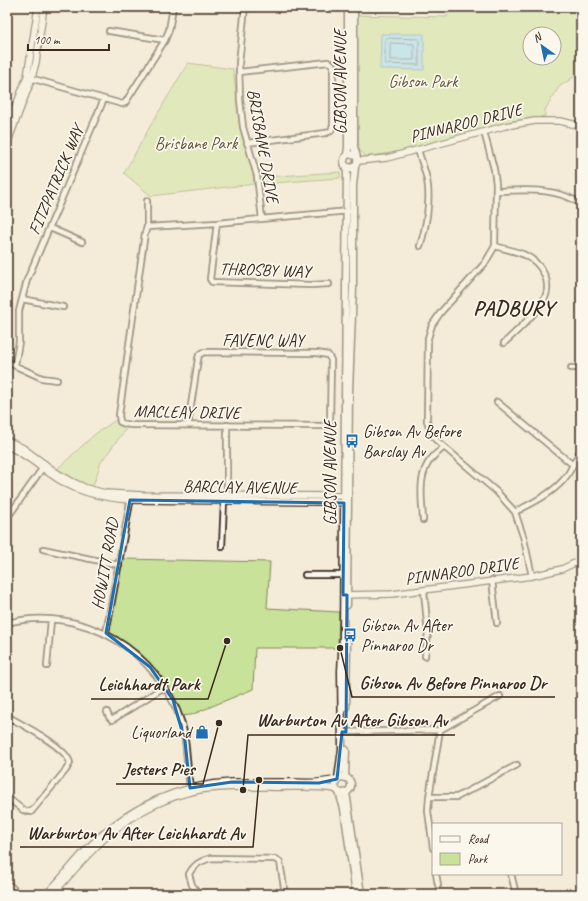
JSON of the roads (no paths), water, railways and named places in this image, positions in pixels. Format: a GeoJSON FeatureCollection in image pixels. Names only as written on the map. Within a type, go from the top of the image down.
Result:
{"type":"FeatureCollection","features":[{"type":"Feature","properties":{"kind":"main road","name":"GIBSON AVENUE"},"geometry":{"type":"LineString","coordinates":[[347,155],[348,7]]}},
{"type":"Feature","properties":{"kind":"main road","name":"GIBSON AVENUE"},"geometry":{"type":"LineString","coordinates":[[354,7],[353,99],[354,147],[357,158]]}},
{"type":"Feature","properties":{"kind":"main road"},"geometry":{"type":"LineString","coordinates":[[352,154],[357,158],[355,167],[347,167],[344,161],[347,155],[352,154]]}},
{"type":"Feature","properties":{"kind":"main road","name":"GIBSON AVENUE"},"geometry":{"type":"LineString","coordinates":[[345,778],[346,496],[352,295],[347,167]]}},
{"type":"Feature","properties":{"kind":"main road","name":"GIBSON AVENUE"},"geometry":{"type":"LineString","coordinates":[[349,211],[355,167]]}},
{"type":"Feature","properties":{"kind":"main road","name":"GIBSON AVENUE"},"geometry":{"type":"LineString","coordinates":[[338,779],[344,732]]}},
{"type":"Feature","properties":{"kind":"main road"},"geometry":{"type":"LineString","coordinates":[[341,791],[350,786],[349,781],[345,778],[338,779],[335,783],[341,791],[361,894]]}},
{"type":"Feature","properties":{"kind":"main road"},"geometry":{"type":"LineString","coordinates":[[341,791],[356,894]]}},
{"type":"Feature","properties":{"kind":"street"},"geometry":{"type":"LineString","coordinates":[[7,144],[29,78],[38,7]]}},
{"type":"Feature","properties":{"kind":"street"},"geometry":{"type":"LineString","coordinates":[[7,129],[36,62],[44,7]]}},
{"type":"Feature","properties":{"kind":"street"},"geometry":{"type":"LineString","coordinates":[[29,78],[122,104],[125,103],[165,40],[170,30],[173,7]]}},
{"type":"Feature","properties":{"kind":"street","name":"BRISBANE DRIVE"},"geometry":{"type":"LineString","coordinates":[[245,7],[239,72],[243,127],[257,176],[262,219]]}},
{"type":"Feature","properties":{"kind":"street"},"geometry":{"type":"LineString","coordinates":[[109,31],[165,40]]}},
{"type":"Feature","properties":{"kind":"street"},"geometry":{"type":"LineString","coordinates":[[239,72],[328,62],[333,66],[333,125],[331,131],[326,133],[247,143]]}},
{"type":"Feature","properties":{"kind":"street","name":"FITZPATRICK WAY"},"geometry":{"type":"LineString","coordinates":[[15,365],[19,342],[19,311],[27,280],[104,99]]}},
{"type":"Feature","properties":{"kind":"street","name":"PINNAROO DRIVE"},"geometry":{"type":"LineString","coordinates":[[357,158],[388,158],[505,126],[534,120],[560,121],[581,126]]}},
{"type":"Feature","properties":{"kind":"street"},"geometry":{"type":"LineString","coordinates":[[484,132],[494,169],[497,191],[495,246],[485,263],[441,312],[432,325],[428,338],[427,422],[436,440],[486,482],[515,512],[524,539],[532,576]]}},
{"type":"Feature","properties":{"kind":"street"},"geometry":{"type":"LineString","coordinates":[[418,150],[428,189],[424,235],[420,246]]}},
{"type":"Feature","properties":{"kind":"street"},"geometry":{"type":"LineString","coordinates":[[497,191],[540,190],[568,196],[581,204]]}},
{"type":"Feature","properties":{"kind":"street","name":"MACLEAY DRIVE"},"geometry":{"type":"LineString","coordinates":[[147,201],[147,227],[119,415],[120,422],[129,425],[328,426],[330,424]]}},
{"type":"Feature","properties":{"kind":"street"},"geometry":{"type":"LineString","coordinates":[[147,227],[217,223],[349,211]]}},
{"type":"Feature","properties":{"kind":"street","name":"THROSBY WAY"},"geometry":{"type":"LineString","coordinates":[[217,223],[210,279],[212,282],[311,285],[330,284]]}},
{"type":"Feature","properties":{"kind":"street"},"geometry":{"type":"LineString","coordinates":[[50,228],[82,242]]}},
{"type":"Feature","properties":{"kind":"street"},"geometry":{"type":"LineString","coordinates":[[495,246],[524,254],[536,262],[542,269],[547,285],[546,294],[542,303],[504,343]]}},
{"type":"Feature","properties":{"kind":"street"},"geometry":{"type":"LineString","coordinates":[[22,299],[62,307]]}},
{"type":"Feature","properties":{"kind":"street","name":"FAVENC WAY"},"geometry":{"type":"LineString","coordinates":[[188,425],[198,359],[199,355],[204,352],[317,353],[328,355],[331,360],[330,424]]}},
{"type":"Feature","properties":{"kind":"street"},"geometry":{"type":"LineString","coordinates":[[7,362],[42,378],[56,380]]}},
{"type":"Feature","properties":{"kind":"street"},"geometry":{"type":"LineString","coordinates":[[571,368],[581,368]]}},
{"type":"Feature","properties":{"kind":"street"},"geometry":{"type":"LineString","coordinates":[[497,402],[573,465]]}},
{"type":"Feature","properties":{"kind":"street"},"geometry":{"type":"LineString","coordinates":[[222,547],[226,498],[227,425]]}},
{"type":"Feature","properties":{"kind":"street","name":"BARCLAY AVENUE"},"geometry":{"type":"LineString","coordinates":[[7,440],[22,448],[68,485],[86,493],[108,498],[346,496]]}},
{"type":"Feature","properties":{"kind":"street","name":"BARCLAY AVENUE"},"geometry":{"type":"LineString","coordinates":[[7,446],[44,466]]}},
{"type":"Feature","properties":{"kind":"street"},"geometry":{"type":"LineString","coordinates":[[423,520],[422,483],[431,458],[444,447]]}},
{"type":"Feature","properties":{"kind":"street"},"geometry":{"type":"LineString","coordinates":[[515,512],[553,490],[562,482],[581,449]]}},
{"type":"Feature","properties":{"kind":"street"},"geometry":{"type":"LineString","coordinates":[[10,514],[44,466]]}},
{"type":"Feature","properties":{"kind":"street","name":"HOWITT ROAD"},"geometry":{"type":"LineString","coordinates":[[106,634],[131,497]]}},
{"type":"Feature","properties":{"kind":"street","name":"BARCLAY AVENUE"},"geometry":{"type":"LineString","coordinates":[[226,498],[346,503]]}},
{"type":"Feature","properties":{"kind":"street"},"geometry":{"type":"LineString","coordinates":[[42,549],[119,565]]}},
{"type":"Feature","properties":{"kind":"street","name":"PINNAROO DRIVE"},"geometry":{"type":"LineString","coordinates":[[345,595],[392,594],[424,591],[492,580],[532,576],[562,569],[581,560]]}},
{"type":"Feature","properties":{"kind":"street"},"geometry":{"type":"LineString","coordinates":[[305,575],[346,575]]}},
{"type":"Feature","properties":{"kind":"street"},"geometry":{"type":"LineString","coordinates":[[492,580],[497,623]]}},
{"type":"Feature","properties":{"kind":"street"},"geometry":{"type":"LineString","coordinates":[[424,591],[428,633],[425,656]]}},
{"type":"Feature","properties":{"kind":"street"},"geometry":{"type":"LineString","coordinates":[[47,666],[50,620]]}},
{"type":"Feature","properties":{"kind":"street"},"geometry":{"type":"LineString","coordinates":[[7,623],[15,621],[50,620],[81,624],[106,634],[129,649],[145,662],[173,700],[182,726],[191,790]]}},
{"type":"Feature","properties":{"kind":"street"},"geometry":{"type":"LineString","coordinates":[[107,712],[112,720],[164,687]]}},
{"type":"Feature","properties":{"kind":"street"},"geometry":{"type":"LineString","coordinates":[[344,732],[440,730],[500,696]]}},
{"type":"Feature","properties":{"kind":"street"},"geometry":{"type":"LineString","coordinates":[[7,716],[44,737],[68,758],[70,764],[31,812],[23,810],[7,796]]}},
{"type":"Feature","properties":{"kind":"street"},"geometry":{"type":"LineString","coordinates":[[432,841],[428,811],[429,797],[440,730]]}},
{"type":"Feature","properties":{"kind":"street"},"geometry":{"type":"LineString","coordinates":[[429,797],[457,797],[517,765]]}},
{"type":"Feature","properties":{"kind":"street"},"geometry":{"type":"LineString","coordinates":[[53,894],[96,846],[122,824],[159,804],[205,784],[232,782],[319,783],[338,779]]}},
{"type":"Feature","properties":{"kind":"street"},"geometry":{"type":"LineString","coordinates":[[46,894],[92,844],[119,821],[142,806],[155,800],[191,790],[229,787],[292,787],[341,791]]}},
{"type":"Feature","properties":{"kind":"street"},"geometry":{"type":"LineString","coordinates":[[199,894],[192,885],[189,874],[194,866],[211,858],[276,859],[280,862],[285,894]]}},
{"type":"Feature","properties":{"kind":"street"},"geometry":{"type":"LineString","coordinates":[[436,875],[438,885]]}},
{"type":"Feature","properties":{"kind":"street"},"geometry":{"type":"LineString","coordinates":[[511,875],[516,894]]}},
{"type":"Feature","properties":{"kind":"street"},"geometry":{"type":"LineString","coordinates":[[7,883],[19,894]]}},
{"type":"Feature","properties":{"kind":"water"},"geometry":{"type":"Polygon","coordinates":[[[381,34],[424,34],[424,70],[380,69],[381,34]]]}},
{"type":"Feature","properties":{"kind":"place","name":"Gibson Av Before Barclay Av"},"geometry":{"type":"Point","coordinates":[352,441]}},
{"type":"Feature","properties":{"kind":"place","name":"Gibson Av After Pinnaroo Dr"},"geometry":{"type":"Point","coordinates":[350,635]}},
{"type":"Feature","properties":{"kind":"place","name":"Leichhardt Park"},"geometry":{"type":"Point","coordinates":[227,641]}},
{"type":"Feature","properties":{"kind":"place","name":"Gibson Av Before Pinnaroo Dr"},"geometry":{"type":"Point","coordinates":[340,648]}},
{"type":"Feature","properties":{"kind":"place","name":"Jesters Pies"},"geometry":{"type":"Point","coordinates":[219,723]}},
{"type":"Feature","properties":{"kind":"place","name":"Liquorland"},"geometry":{"type":"Point","coordinates":[202,732]}},
{"type":"Feature","properties":{"kind":"place","name":"Warburton Av After Leichhardt Av"},"geometry":{"type":"Point","coordinates":[259,780]}},
{"type":"Feature","properties":{"kind":"place","name":"Warburton Av After Gibson Av"},"geometry":{"type":"Point","coordinates":[243,790]}},
{"type":"Feature","properties":{"kind":"district","name":"PADBURY"},"geometry":{"type":"Point","coordinates":[514,308]}},
{"type":"Feature","properties":{"kind":"park label","name":"Gibson Park"},"geometry":{"type":"Point","coordinates":[423,81]}},
{"type":"Feature","properties":{"kind":"park label","name":"Brisbane Park"},"geometry":{"type":"Point","coordinates":[196,143]}}]}
